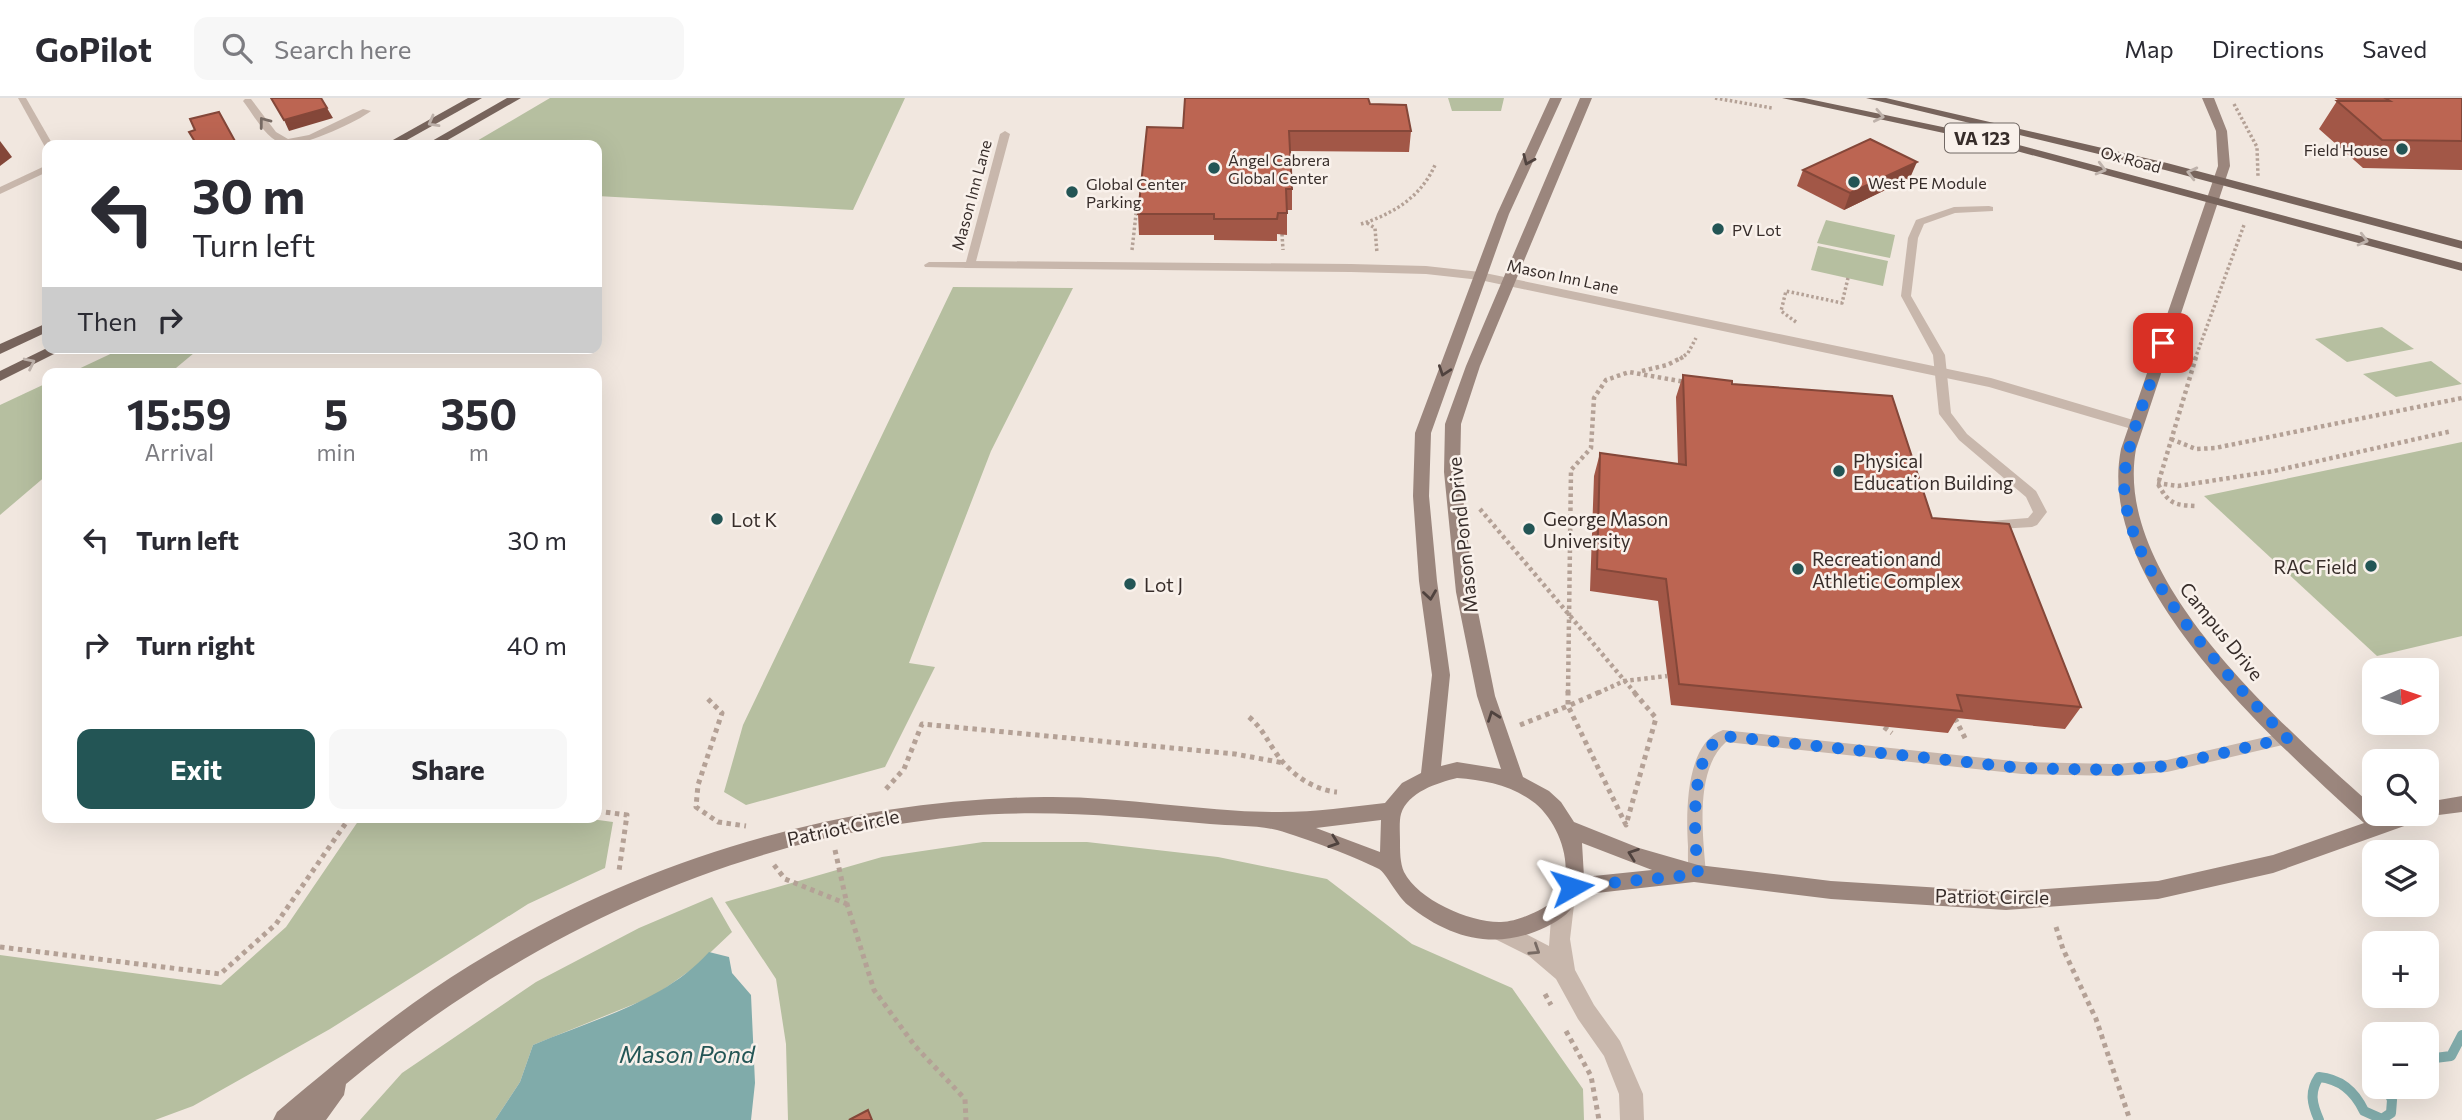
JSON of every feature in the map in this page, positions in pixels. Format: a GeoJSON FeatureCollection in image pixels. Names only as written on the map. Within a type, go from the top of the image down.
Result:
{"type":"FeatureCollection","features":[{"type":"Feature","properties":{"kind":"main road"},"geometry":{"type":"LineString","coordinates":[[399,140],[476,98]]}},
{"type":"Feature","properties":{"kind":"main road"},"geometry":{"type":"LineString","coordinates":[[440,140],[516,98]]}},
{"type":"Feature","properties":{"kind":"main road","name":"Ox Road"},"geometry":{"type":"LineString","coordinates":[[1788,98],[1977,137],[2462,267]]}},
{"type":"Feature","properties":{"kind":"main road","name":"Ox Road"},"geometry":{"type":"LineString","coordinates":[[1872,98],[2167,167],[2462,245]]}},
{"type":"Feature","properties":{"kind":"main road"},"geometry":{"type":"LineString","coordinates":[[0,350],[42,329]]}},
{"type":"Feature","properties":{"kind":"main road"},"geometry":{"type":"LineString","coordinates":[[0,377],[47,354]]}},
{"type":"Feature","properties":{"kind":"street","name":"Mason Pond Drive"},"geometry":{"type":"LineString","coordinates":[[1430,777],[1441,675],[1428,581],[1421,496],[1423,433],[1503,214],[1556,98]]}},
{"type":"Feature","properties":{"kind":"street","name":"Mason Pond Drive"},"geometry":{"type":"LineString","coordinates":[[1515,781],[1486,696],[1465,592],[1452,472],[1453,424],[1473,366],[1586,98]]}},
{"type":"Feature","properties":{"kind":"street","name":"Campus Drive"},"geometry":{"type":"LineString","coordinates":[[2208,98],[2222,127],[2226,147],[2224,166],[2136,425],[2125,472],[2126,503],[2141,549],[2166,597],[2224,670],[2287,738],[2381,827]]}},
{"type":"Feature","properties":{"kind":"street","name":"Mason Inn Lane"},"geometry":{"type":"LineString","coordinates":[[970,265],[1363,268],[1426,270],[1480,276],[1991,383],[2136,425]]}},
{"type":"Feature","properties":{"kind":"street","name":"Patriot Circle"},"geometry":{"type":"LineString","coordinates":[[352,1065],[425,1008],[464,982],[580,916],[667,879],[749,849],[816,830],[887,815],[957,807],[1045,805],[1276,821],[1391,811],[1409,789],[1430,777],[1457,770],[1477,771],[1515,781],[1542,796],[1567,828],[1576,860],[1567,896]]}},
{"type":"Feature","properties":{"kind":"street"},"geometry":{"type":"LineString","coordinates":[[2439,808],[2462,804]]}},
{"type":"Feature","properties":{"kind":"street"},"geometry":{"type":"LineString","coordinates":[[1391,811],[1391,865],[1398,881],[1412,895],[1434,911],[1458,922],[1503,932],[1537,949],[1564,972]]}},
{"type":"Feature","properties":{"kind":"street"},"geometry":{"type":"LineString","coordinates":[[1276,821],[1374,856],[1391,865]]}},
{"type":"Feature","properties":{"kind":"street","name":"Patriot Circle"},"geometry":{"type":"LineString","coordinates":[[1567,828],[1636,856],[1698,874],[1831,890],[2006,901],[2158,890],[2273,864],[2381,827]]}},
{"type":"Feature","properties":{"kind":"street"},"geometry":{"type":"LineString","coordinates":[[1503,932],[1535,922],[1567,896],[1698,874]]}},
{"type":"Feature","properties":{"kind":"street"},"geometry":{"type":"LineString","coordinates":[[1567,896],[1559,940],[1564,972],[1586,1012],[1612,1049],[1631,1094],[1632,1120]]}},
{"type":"Feature","properties":{"kind":"street"},"geometry":{"type":"LineString","coordinates":[[285,1120],[352,1065]]}},
{"type":"Feature","properties":{"kind":"street"},"geometry":{"type":"LineString","coordinates":[[312,1120],[352,1065]]}},
{"type":"Feature","properties":{"kind":"lane"},"geometry":{"type":"LineString","coordinates":[[22,98],[45,140]]}},
{"type":"Feature","properties":{"kind":"lane"},"geometry":{"type":"LineString","coordinates":[[248,101],[273,134],[283,140]]}},
{"type":"Feature","properties":{"kind":"lane"},"geometry":{"type":"LineString","coordinates":[[296,140],[312,137],[366,111]]}},
{"type":"Feature","properties":{"kind":"lane","name":"Mason Inn Lane"},"geometry":{"type":"LineString","coordinates":[[929,265],[970,265],[1005,134]]}},
{"type":"Feature","properties":{"kind":"lane"},"geometry":{"type":"LineString","coordinates":[[0,191],[42,170]]}},
{"type":"Feature","properties":{"kind":"lane"},"geometry":{"type":"LineString","coordinates":[[1967,526],[2032,522],[2040,513],[2031,494],[1963,437],[1945,414],[1939,355],[1906,296],[1913,238],[1920,222],[1954,210],[1989,209]]}},
{"type":"Feature","properties":{"kind":"lane"},"geometry":{"type":"LineString","coordinates":[[1698,874],[1694,824],[1698,788],[1709,748],[1715,740],[1723,736],[2022,768],[2115,770],[2167,766],[2287,738]]}},
{"type":"Feature","properties":{"kind":"path"},"geometry":{"type":"LineString","coordinates":[[2231,100],[2252,133],[2259,150],[2260,167],[2257,180]]}},
{"type":"Feature","properties":{"kind":"path"},"geometry":{"type":"LineString","coordinates":[[1361,224],[1393,211],[1411,198],[1424,184],[1435,165]]}},
{"type":"Feature","properties":{"kind":"path"},"geometry":{"type":"LineString","coordinates":[[1131,253],[1136,214],[1141,214]]}},
{"type":"Feature","properties":{"kind":"path"},"geometry":{"type":"LineString","coordinates":[[2196,506],[2167,500],[2158,484],[2199,346],[2247,216]]}},
{"type":"Feature","properties":{"kind":"path"},"geometry":{"type":"LineString","coordinates":[[1367,223],[1376,228],[1377,254]]}},
{"type":"Feature","properties":{"kind":"path"},"geometry":{"type":"LineString","coordinates":[[1808,344],[1798,324],[1781,311],[1786,291],[1842,303],[1847,278]]}},
{"type":"Feature","properties":{"kind":"path"},"geometry":{"type":"LineString","coordinates":[[1480,509],[1569,616],[1656,718],[1626,825],[1569,706],[1569,616],[1571,470],[1591,448],[1594,398],[1606,380],[1680,360],[1696,342],[1697,322]]}},
{"type":"Feature","properties":{"kind":"path"},"geometry":{"type":"LineString","coordinates":[[1637,372],[1692,384]]}},
{"type":"Feature","properties":{"kind":"path"},"geometry":{"type":"LineString","coordinates":[[2171,439],[2196,449],[2215,448],[2462,398]]}},
{"type":"Feature","properties":{"kind":"path"},"geometry":{"type":"LineString","coordinates":[[2125,472],[2158,484],[2178,485],[2274,471],[2452,431]]}},
{"type":"Feature","properties":{"kind":"path"},"geometry":{"type":"LineString","coordinates":[[1520,725],[1624,681],[1667,676]]}},
{"type":"Feature","properties":{"kind":"path"},"geometry":{"type":"LineString","coordinates":[[708,699],[722,713],[698,785],[696,807],[707,818],[719,824],[746,825]]}},
{"type":"Feature","properties":{"kind":"path"},"geometry":{"type":"LineString","coordinates":[[1249,717],[1265,729],[1284,763],[1314,786],[1324,791],[1342,792]]}},
{"type":"Feature","properties":{"kind":"path"},"geometry":{"type":"LineString","coordinates":[[1955,718],[1966,740]]}},
{"type":"Feature","properties":{"kind":"path"},"geometry":{"type":"LineString","coordinates":[[886,789],[904,769],[922,724],[1235,754],[1284,763]]}},
{"type":"Feature","properties":{"kind":"path"},"geometry":{"type":"LineString","coordinates":[[1884,727],[1892,733]]}},
{"type":"Feature","properties":{"kind":"path"},"geometry":{"type":"LineString","coordinates":[[602,812],[628,815],[619,871]]}},
{"type":"Feature","properties":{"kind":"path"},"geometry":{"type":"LineString","coordinates":[[0,947],[220,974],[276,924],[345,823]]}},
{"type":"Feature","properties":{"kind":"path"},"geometry":{"type":"LineString","coordinates":[[835,849],[847,904],[874,990],[915,1046],[965,1100],[966,1120]]}},
{"type":"Feature","properties":{"kind":"path"},"geometry":{"type":"LineString","coordinates":[[773,864],[785,879],[847,904]]}},
{"type":"Feature","properties":{"kind":"path"},"geometry":{"type":"LineString","coordinates":[[2056,927],[2063,949],[2100,1030],[2130,1120]]}},
{"type":"Feature","properties":{"kind":"path"},"geometry":{"type":"LineString","coordinates":[[1545,994],[1557,1014]]}},
{"type":"Feature","properties":{"kind":"path"},"geometry":{"type":"LineString","coordinates":[[1563,1025],[1591,1076],[1599,1120]]}},
{"type":"Feature","properties":{"kind":"green space"},"geometry":{"type":"Polygon","coordinates":[[[550,98],[905,98],[853,210],[602,196],[602,140],[479,140],[550,98]]]}},
{"type":"Feature","properties":{"kind":"green space"},"geometry":{"type":"Polygon","coordinates":[[[1448,98],[1504,98],[1501,111],[1452,111],[1448,98]]]}},
{"type":"Feature","properties":{"kind":"green space"},"geometry":{"type":"Polygon","coordinates":[[[1826,220],[1895,235],[1890,258],[1817,243],[1826,220]]]}},
{"type":"Feature","properties":{"kind":"green space"},"geometry":{"type":"Polygon","coordinates":[[[1818,246],[1888,261],[1883,286],[1811,270],[1818,246]]]}},
{"type":"Feature","properties":{"kind":"green space"},"geometry":{"type":"Polygon","coordinates":[[[953,287],[1073,288],[991,451],[909,663],[935,667],[885,767],[746,805],[724,792],[743,725],[953,287]]]}},
{"type":"Feature","properties":{"kind":"green space"},"geometry":{"type":"Polygon","coordinates":[[[2382,327],[2414,349],[2347,362],[2315,339],[2382,327]]]}},
{"type":"Feature","properties":{"kind":"green space"},"geometry":{"type":"Polygon","coordinates":[[[110,354],[193,354],[176,368],[81,368],[110,354]]]}},
{"type":"Feature","properties":{"kind":"green space"},"geometry":{"type":"Polygon","coordinates":[[[2431,361],[2462,384],[2396,397],[2363,374],[2431,361]]]}},
{"type":"Feature","properties":{"kind":"green space"},"geometry":{"type":"Polygon","coordinates":[[[42,385],[42,479],[0,515],[0,405],[42,385]]]}},
{"type":"Feature","properties":{"kind":"green space","name":"RAC Field"},"geometry":{"type":"Polygon","coordinates":[[[2462,442],[2462,636],[2377,656],[2204,496],[2462,442]]]}},
{"type":"Feature","properties":{"kind":"green space"},"geometry":{"type":"Polygon","coordinates":[[[613,822],[605,868],[528,904],[330,1029],[193,1106],[155,1120],[0,1120],[0,955],[221,985],[286,927],[357,823],[613,822]]]}},
{"type":"Feature","properties":{"kind":"green space"},"geometry":{"type":"Polygon","coordinates":[[[983,842],[1087,842],[1218,857],[1327,879],[1412,944],[1512,988],[1583,1089],[1584,1120],[788,1120],[786,1044],[776,979],[725,902],[882,857],[983,842]]]}},
{"type":"Feature","properties":{"kind":"green space"},"geometry":{"type":"Polygon","coordinates":[[[712,897],[732,932],[695,967],[654,996],[533,1045],[520,1082],[495,1120],[360,1120],[402,1073],[536,982],[639,928],[712,897]]]}},
{"type":"Feature","properties":{"kind":"water","name":"Mason Pond"},"geometry":{"type":"Polygon","coordinates":[[[709,952],[729,957],[732,973],[751,995],[755,1083],[751,1120],[495,1120],[520,1082],[533,1045],[650,997],[691,969],[709,952]]]}},
{"type":"Feature","properties":{"kind":"building"},"geometry":{"type":"Polygon","coordinates":[[[271,98],[321,98],[327,108],[284,120],[271,98]]]}},
{"type":"Feature","properties":{"kind":"building","name":"Ángel Cabrera Global Center"},"geometry":{"type":"Polygon","coordinates":[[[1185,98],[1368,98],[1370,104],[1406,105],[1411,131],[1289,131],[1292,189],[1286,189],[1287,213],[1278,213],[1277,219],[1214,219],[1214,214],[1138,214],[1147,127],[1183,128],[1185,98]]]}},
{"type":"Feature","properties":{"kind":"building"},"geometry":{"type":"Polygon","coordinates":[[[2385,98],[2462,98],[2462,141],[2382,140],[2337,101],[2390,101],[2385,98]]]}},
{"type":"Feature","properties":{"kind":"building"},"geometry":{"type":"Polygon","coordinates":[[[219,112],[234,140],[194,140],[189,132],[195,130],[190,119],[219,112]]]}},
{"type":"Feature","properties":{"kind":"building"},"geometry":{"type":"Polygon","coordinates":[[[1870,139],[1917,162],[1850,193],[1803,170],[1870,139]]]}},
{"type":"Feature","properties":{"kind":"building","name":"Recreation and Athletic Complex"},"geometry":{"type":"Polygon","coordinates":[[[1683,375],[1732,381],[1732,384],[1892,396],[1932,518],[2009,524],[2081,707],[1957,695],[1962,711],[1679,684],[1666,579],[1597,569],[1600,453],[1686,465],[1683,375]]]}},
{"type":"Feature","properties":{"kind":"building"},"geometry":{"type":"Polygon","coordinates":[[[868,1110],[872,1120],[849,1120],[868,1110]]]}},
{"type":"Feature","properties":{"kind":"waterway"},"geometry":{"type":"LineString","coordinates":[[2439,1058],[2451,1056],[2462,1035]]}},
{"type":"Feature","properties":{"kind":"waterway"},"geometry":{"type":"LineString","coordinates":[[2319,1120],[2313,1098],[2319,1077],[2341,1084],[2352,1092],[2364,1111],[2382,1119],[2391,1113],[2392,1099]]}},
{"type":"Feature","properties":{"kind":"place","name":"Field House"},"geometry":{"type":"Point","coordinates":[2402,149]}},
{"type":"Feature","properties":{"kind":"place","name":"Ángel Cabrera Global Center"},"geometry":{"type":"Point","coordinates":[1214,168]}},
{"type":"Feature","properties":{"kind":"place","name":"West PE Module"},"geometry":{"type":"Point","coordinates":[1854,182]}},
{"type":"Feature","properties":{"kind":"place","name":"Global Center Parking"},"geometry":{"type":"Point","coordinates":[1072,192]}},
{"type":"Feature","properties":{"kind":"place","name":"PV Lot"},"geometry":{"type":"Point","coordinates":[1718,229]}},
{"type":"Feature","properties":{"kind":"place","name":"Physical Education Building"},"geometry":{"type":"Point","coordinates":[1839,471]}},
{"type":"Feature","properties":{"kind":"place","name":"Lot K"},"geometry":{"type":"Point","coordinates":[717,519]}},
{"type":"Feature","properties":{"kind":"place","name":"George Mason University"},"geometry":{"type":"Point","coordinates":[1529,529]}},
{"type":"Feature","properties":{"kind":"place","name":"RAC Field"},"geometry":{"type":"Point","coordinates":[2371,566]}},
{"type":"Feature","properties":{"kind":"place","name":"Recreation and Athletic Complex"},"geometry":{"type":"Point","coordinates":[1798,569]}},
{"type":"Feature","properties":{"kind":"place","name":"Lot J"},"geometry":{"type":"Point","coordinates":[1130,584]}},
{"type":"Feature","properties":{"kind":"route"},"geometry":{"type":"LineString","coordinates":[[1572,887],[1698,874],[1694,824],[1698,788],[1709,748],[1715,740],[1723,736],[2022,768],[2115,770],[2167,766],[2287,738],[2224,670],[2166,597],[2141,549],[2126,503],[2125,472],[2136,425],[2154,378],[2163,343]]}}]}
